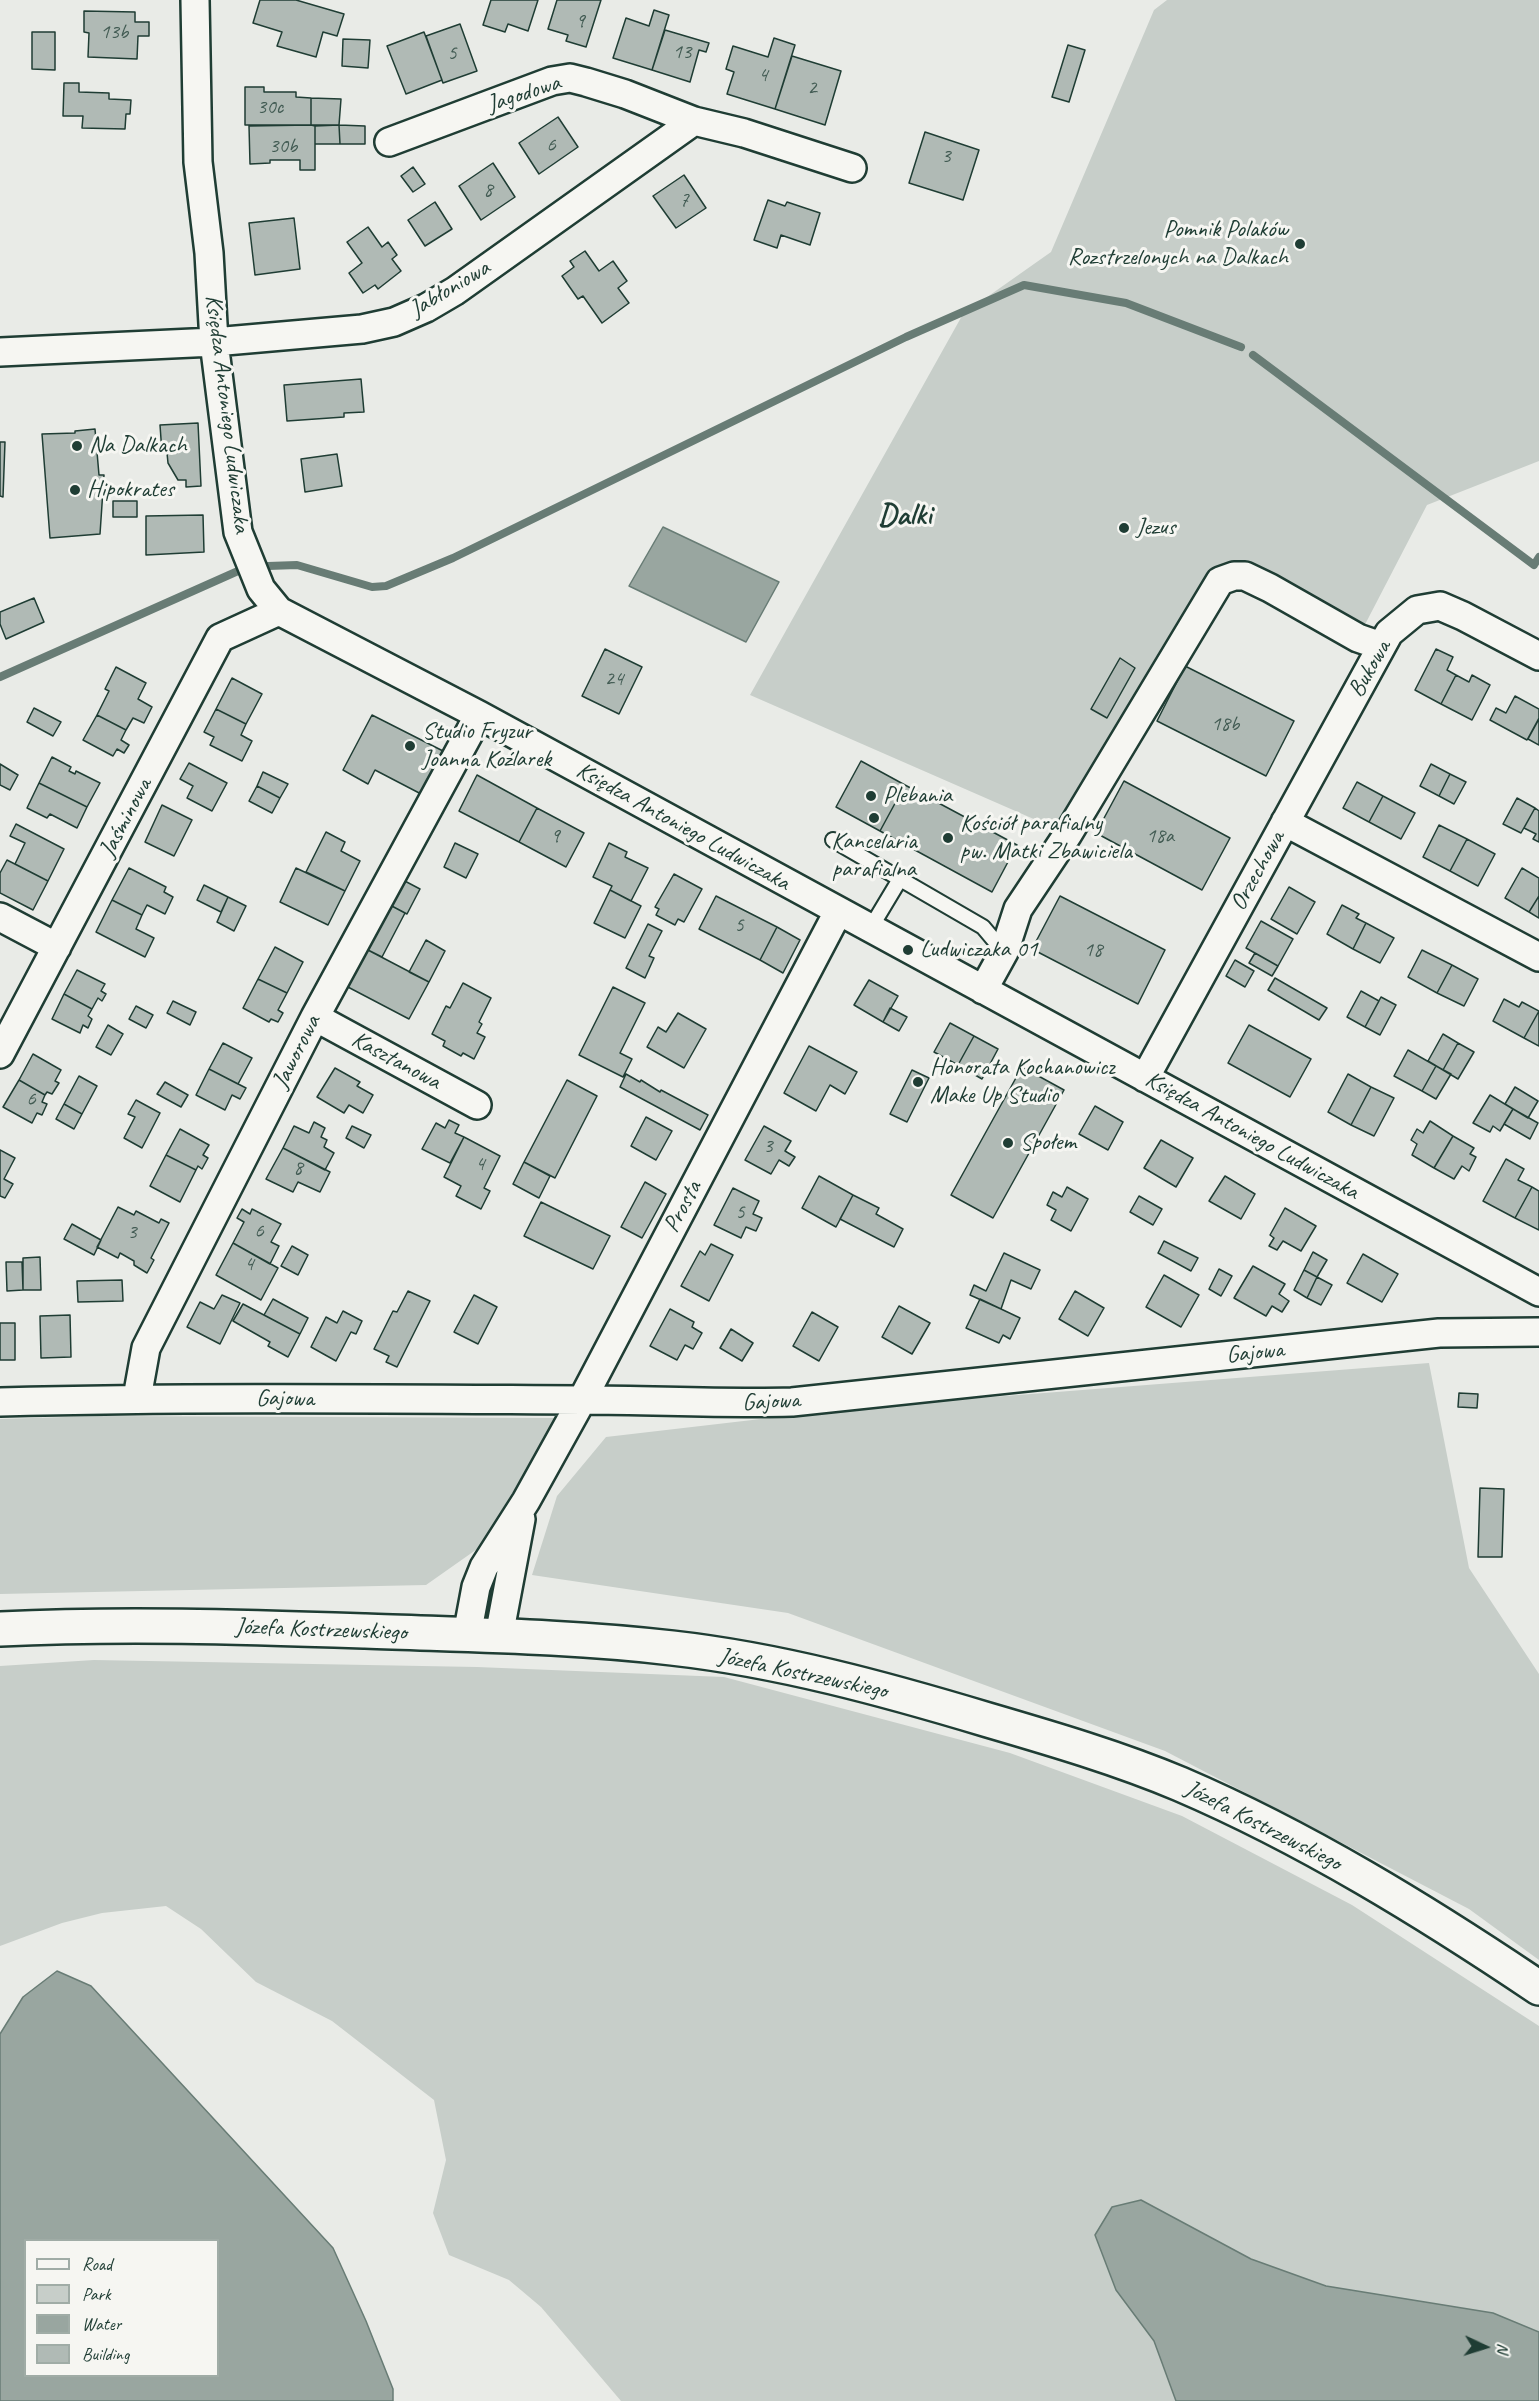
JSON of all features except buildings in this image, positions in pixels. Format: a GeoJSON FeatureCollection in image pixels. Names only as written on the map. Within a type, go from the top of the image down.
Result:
{"type":"FeatureCollection","features":[{"type":"Feature","properties":{"kind":"main road","name":"Józefa Kostrzewskiego"},"geometry":{"type":"LineString","coordinates":[[0,1629],[193,1626],[570,1638],[650,1646],[768,1663],[940,1705],[1068,1743],[1180,1784],[1302,1844],[1393,1894],[1539,1988]]}},
{"type":"Feature","properties":{"kind":"street","name":"Księdza Antoniego Ludwiczaka"},"geometry":{"type":"LineString","coordinates":[[195,0],[198,162],[209,253],[214,342],[238,532],[261,589],[279,611],[479,715],[1539,1292]]}},
{"type":"Feature","properties":{"kind":"street","name":"Jagodowa"},"geometry":{"type":"LineString","coordinates":[[389,142],[552,81],[570,78],[625,94],[694,121]]}},
{"type":"Feature","properties":{"kind":"street","name":"Jabłoniowa"},"geometry":{"type":"LineString","coordinates":[[0,352],[214,342],[362,329],[394,322],[426,308],[455,291],[694,121]]}},
{"type":"Feature","properties":{"kind":"street"},"geometry":{"type":"LineString","coordinates":[[694,121],[744,133],[852,168]]}},
{"type":"Feature","properties":{"kind":"street"},"geometry":{"type":"LineString","coordinates":[[983,990],[1004,952],[1018,909],[1068,834],[1220,581],[1234,576],[1245,576],[1358,638],[1381,646]]}},
{"type":"Feature","properties":{"kind":"street","name":"Bukowa"},"geometry":{"type":"LineString","coordinates":[[1285,822],[1389,633],[1417,610],[1440,606],[1463,615],[1539,657]]}},
{"type":"Feature","properties":{"kind":"street","name":"Jaśminowa"},"geometry":{"type":"LineString","coordinates":[[0,1054],[220,638],[279,611]]}},
{"type":"Feature","properties":{"kind":"street","name":"Jaworowa"},"geometry":{"type":"LineString","coordinates":[[136,1398],[146,1348],[315,1017],[479,715]]}},
{"type":"Feature","properties":{"kind":"street","name":"Orzechowa"},"geometry":{"type":"LineString","coordinates":[[1145,1078],[1285,822],[1539,957]]}},
{"type":"Feature","properties":{"kind":"street","name":"Prosta"},"geometry":{"type":"LineString","coordinates":[[467,1635],[476,1587],[484,1567],[526,1501],[582,1400],[838,912]]}},
{"type":"Feature","properties":{"kind":"street"},"geometry":{"type":"LineString","coordinates":[[0,916],[57,947]]}},
{"type":"Feature","properties":{"kind":"street","name":"Kasztanowa"},"geometry":{"type":"LineString","coordinates":[[315,1017],[477,1104]]}},
{"type":"Feature","properties":{"kind":"street","name":"Gajowa"},"geometry":{"type":"LineString","coordinates":[[0,1402],[136,1398],[582,1400],[716,1404],[792,1402],[1439,1333],[1539,1332]]}},
{"type":"Feature","properties":{"kind":"street","name":"Prosta"},"geometry":{"type":"LineString","coordinates":[[499,1636],[513,1556],[526,1501]]}},
{"type":"Feature","properties":{"kind":"lane"},"geometry":{"type":"LineString","coordinates":[[833,840],[983,927],[1004,952]]}},
{"type":"Feature","properties":{"kind":"lane"},"geometry":{"type":"LineString","coordinates":[[870,929],[900,879]]}},
{"type":"Feature","properties":{"kind":"green space"},"geometry":{"type":"Polygon","coordinates":[[[1167,0],[1539,0],[1539,461],[1427,505],[1358,638],[1234,576],[1068,834],[750,695],[963,314],[1051,252],[1154,10],[1167,0]]]}},
{"type":"Feature","properties":{"kind":"green space"},"geometry":{"type":"Polygon","coordinates":[[[1429,1363],[1469,1568],[1539,1674],[1539,1960],[1469,1909],[1165,1751],[788,1613],[532,1575],[557,1496],[606,1437],[864,1407],[1429,1363]]]}},
{"type":"Feature","properties":{"kind":"green space"},"geometry":{"type":"Polygon","coordinates":[[[98,1416],[557,1418],[480,1547],[426,1585],[0,1594],[0,1419],[98,1416]]]}},
{"type":"Feature","properties":{"kind":"green space"},"geometry":{"type":"Polygon","coordinates":[[[94,1660],[477,1667],[724,1677],[1010,1753],[1182,1816],[1352,1905],[1539,2026],[1539,2332],[1493,2313],[1326,2286],[1251,2259],[1141,2200],[1116,2290],[1154,2341],[1176,2401],[621,2401],[541,2307],[509,2280],[449,2255],[433,2213],[446,2160],[434,2100],[332,2021],[256,1982],[201,1929],[166,1906],[102,1913],[62,1923],[0,1946],[0,1666],[94,1660]]]}},
{"type":"Feature","properties":{"kind":"water"},"geometry":{"type":"Polygon","coordinates":[[[663,527],[779,582],[746,642],[629,586],[663,527]]]}},
{"type":"Feature","properties":{"kind":"water"},"geometry":{"type":"Polygon","coordinates":[[[57,1971],[91,1986],[333,2248],[393,2389],[393,2401],[0,2401],[0,2034],[23,1997],[57,1971]]]}},
{"type":"Feature","properties":{"kind":"water"},"geometry":{"type":"Polygon","coordinates":[[[1141,2200],[1251,2259],[1326,2286],[1493,2313],[1539,2332],[1539,2401],[1176,2401],[1154,2341],[1116,2290],[1095,2235],[1112,2207],[1141,2200]]]}},
{"type":"Feature","properties":{"kind":"waterway"},"geometry":{"type":"LineString","coordinates":[[268,566],[297,565],[372,587],[386,586],[453,558],[906,337],[1024,285],[1126,303],[1241,347]]}},
{"type":"Feature","properties":{"kind":"waterway"},"geometry":{"type":"LineString","coordinates":[[1253,355],[1534,565],[1539,557]]}},
{"type":"Feature","properties":{"kind":"waterway"},"geometry":{"type":"LineString","coordinates":[[0,677],[238,571]]}},
{"type":"Feature","properties":{"kind":"place","name":"Pomnik Polaków Rozstrzelonych na Dalkach"},"geometry":{"type":"Point","coordinates":[1300,244]}},
{"type":"Feature","properties":{"kind":"place","name":"Na Dalkach"},"geometry":{"type":"Point","coordinates":[77,446]}},
{"type":"Feature","properties":{"kind":"place","name":"Hipokrates"},"geometry":{"type":"Point","coordinates":[75,490]}},
{"type":"Feature","properties":{"kind":"place","name":"Jezus"},"geometry":{"type":"Point","coordinates":[1124,528]}},
{"type":"Feature","properties":{"kind":"place","name":"Studio Fryzur Joanna Koźlarek"},"geometry":{"type":"Point","coordinates":[410,746]}},
{"type":"Feature","properties":{"kind":"place","name":"Plebania"},"geometry":{"type":"Point","coordinates":[871,796]}},
{"type":"Feature","properties":{"kind":"place","name":"Kancelaria parafialna"},"geometry":{"type":"Point","coordinates":[874,818]}},
{"type":"Feature","properties":{"kind":"place","name":"Kościół parafialny pw. Matki Zbawiciela"},"geometry":{"type":"Point","coordinates":[948,838]}},
{"type":"Feature","properties":{"kind":"place","name":"Ludwiczaka 01"},"geometry":{"type":"Point","coordinates":[908,950]}},
{"type":"Feature","properties":{"kind":"place","name":"Honorata Kochanowicz Make Up Studio"},"geometry":{"type":"Point","coordinates":[918,1082]}},
{"type":"Feature","properties":{"kind":"place","name":"Społem"},"geometry":{"type":"Point","coordinates":[1008,1143]}},
{"type":"Feature","properties":{"kind":"district","name":"Dalki"},"geometry":{"type":"Point","coordinates":[905,516]}}]}
